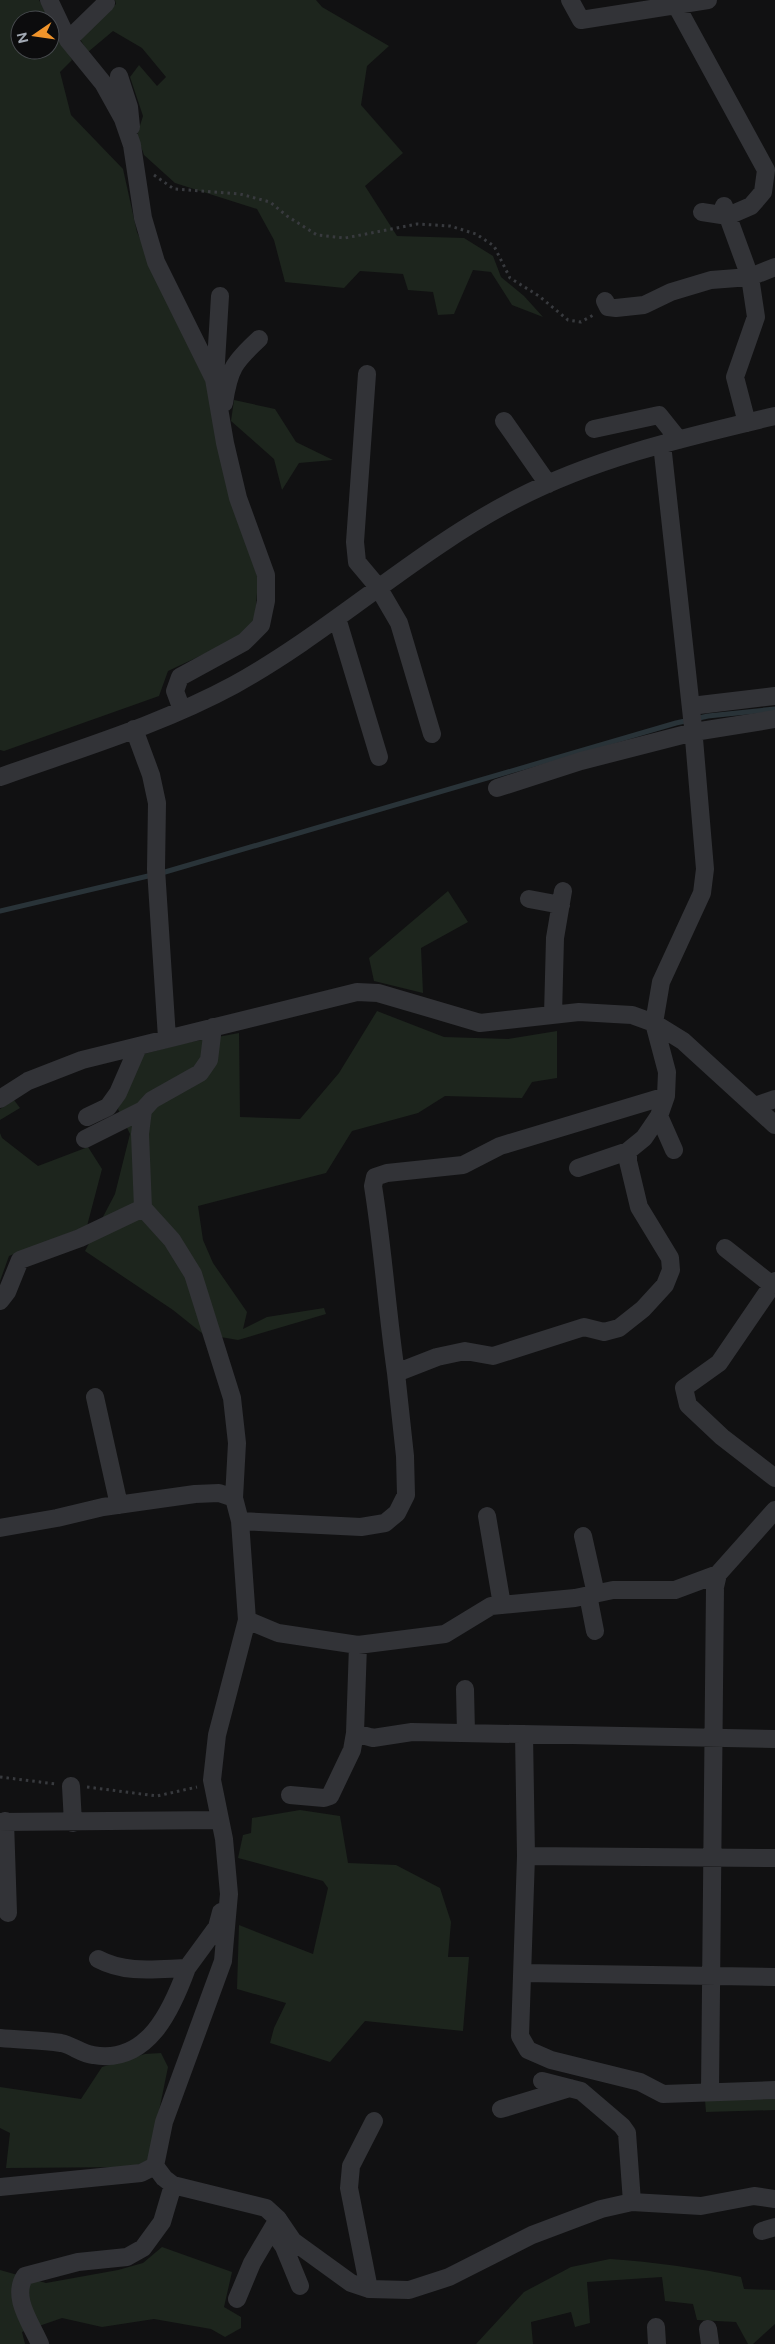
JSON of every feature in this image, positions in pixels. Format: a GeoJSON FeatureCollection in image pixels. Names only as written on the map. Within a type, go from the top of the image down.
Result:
{"type":"FeatureCollection","features":[{"type":"Feature","properties":{"kind":"street"},"geometry":{"type":"LineString","coordinates":[[49,0],[68,40],[103,83],[123,119],[134,156],[143,218],[156,262],[214,380]]}},
{"type":"Feature","properties":{"kind":"street"},"geometry":{"type":"LineString","coordinates":[[68,40],[106,3],[105,0]]}},
{"type":"Feature","properties":{"kind":"street"},"geometry":{"type":"LineString","coordinates":[[570,0],[582,20],[708,0]]}},
{"type":"Feature","properties":{"kind":"street"},"geometry":{"type":"LineString","coordinates":[[676,5],[766,170],[763,192],[751,206],[726,211],[702,212]]}},
{"type":"Feature","properties":{"kind":"street"},"geometry":{"type":"LineString","coordinates":[[119,76],[129,107],[132,126],[128,134]]}},
{"type":"Feature","properties":{"kind":"street"},"geometry":{"type":"LineString","coordinates":[[726,211],[750,277],[756,317],[735,377],[747,422]]}},
{"type":"Feature","properties":{"kind":"street"},"geometry":{"type":"LineString","coordinates":[[607,304],[616,308],[644,305],[671,292],[711,280],[750,277],[775,267]]}},
{"type":"Feature","properties":{"kind":"street"},"geometry":{"type":"LineString","coordinates":[[182,710],[175,691],[180,677],[244,642],[261,625],[266,601],[266,575],[238,498],[214,380],[220,296]]}},
{"type":"Feature","properties":{"kind":"street"},"geometry":{"type":"LineString","coordinates":[[221,420],[228,377],[238,358],[259,339]]}},
{"type":"Feature","properties":{"kind":"street"},"geometry":{"type":"LineString","coordinates":[[367,374],[355,542],[357,562],[378,587],[399,623],[432,734]]}},
{"type":"Feature","properties":{"kind":"street"},"geometry":{"type":"LineString","coordinates":[[578,1168],[628,1150],[644,1138],[659,1116],[666,1096],[667,1072],[654,1023],[661,982],[702,893],[705,869],[670,442],[659,415],[594,429]]}},
{"type":"Feature","properties":{"kind":"street"},"geometry":{"type":"LineString","coordinates":[[0,777],[134,729],[182,710],[232,686],[276,660],[378,587],[478,521],[548,484],[597,464],[670,442],[775,416]]}},
{"type":"Feature","properties":{"kind":"street"},"geometry":{"type":"LineString","coordinates":[[504,421],[548,484]]}},
{"type":"Feature","properties":{"kind":"street"},"geometry":{"type":"LineString","coordinates":[[337,618],[379,757]]}},
{"type":"Feature","properties":{"kind":"street"},"geometry":{"type":"LineString","coordinates":[[497,788],[581,761],[692,719],[775,696]]}},
{"type":"Feature","properties":{"kind":"street"},"geometry":{"type":"LineString","coordinates":[[692,719],[775,719]]}},
{"type":"Feature","properties":{"kind":"street"},"geometry":{"type":"LineString","coordinates":[[134,729],[151,774],[156,803],[156,875],[167,1038]]}},
{"type":"Feature","properties":{"kind":"street"},"geometry":{"type":"LineString","coordinates":[[529,899],[562,898],[555,938],[553,1015]]}},
{"type":"Feature","properties":{"kind":"street"},"geometry":{"type":"LineString","coordinates":[[0,1099],[28,1081],[82,1060],[357,992],[378,993],[480,1023],[579,1012],[632,1015],[654,1023],[683,1042],[775,1125]]}},
{"type":"Feature","properties":{"kind":"street"},"geometry":{"type":"LineString","coordinates":[[85,1139],[143,1110],[152,1100],[200,1073],[208,1060],[213,1027]]}},
{"type":"Feature","properties":{"kind":"street"},"geometry":{"type":"LineString","coordinates":[[87,1117],[108,1106],[118,1093],[138,1047]]}},
{"type":"Feature","properties":{"kind":"street"},"geometry":{"type":"LineString","coordinates":[[240,1521],[361,1527],[385,1523],[397,1514],[406,1495],[405,1456],[396,1373],[387,1314],[383,1250],[373,1186],[375,1177],[387,1173],[463,1165],[500,1146],[666,1096]]}},
{"type":"Feature","properties":{"kind":"street"},"geometry":{"type":"LineString","coordinates":[[755,1106],[775,1099]]}},
{"type":"Feature","properties":{"kind":"street"},"geometry":{"type":"LineString","coordinates":[[143,1110],[140,1134],[143,1208],[172,1240],[193,1274],[232,1398],[237,1443],[234,1498],[240,1521],[247,1620],[217,1735],[212,1784],[224,1839],[229,1894],[223,1961],[164,2122],[155,2166],[164,2178],[173,2185],[266,2208],[275,2224],[300,2286]]}},
{"type":"Feature","properties":{"kind":"street"},"geometry":{"type":"LineString","coordinates":[[659,1116],[674,1150]]}},
{"type":"Feature","properties":{"kind":"street"},"geometry":{"type":"LineString","coordinates":[[396,1373],[437,1357],[465,1351],[492,1356],[584,1327],[604,1332],[619,1328],[643,1310],[665,1285],[671,1270],[670,1258],[639,1207],[628,1161],[628,1150]]}},
{"type":"Feature","properties":{"kind":"street"},"geometry":{"type":"LineString","coordinates":[[0,1300],[7,1292],[20,1260],[80,1238],[143,1208]]}},
{"type":"Feature","properties":{"kind":"street"},"geometry":{"type":"LineString","coordinates":[[724,1248],[774,1283],[719,1363],[684,1388],[688,1405],[722,1437],[775,1478]]}},
{"type":"Feature","properties":{"kind":"street"},"geometry":{"type":"LineString","coordinates":[[95,1397],[118,1504]]}},
{"type":"Feature","properties":{"kind":"street"},"geometry":{"type":"LineString","coordinates":[[0,1528],[118,1504],[219,1493],[234,1498]]}},
{"type":"Feature","properties":{"kind":"street"},"geometry":{"type":"LineString","coordinates":[[247,1620],[278,1633],[358,1645],[445,1634],[491,1606],[613,1590],[675,1590],[718,1574],[775,1510]]}},
{"type":"Feature","properties":{"kind":"street"},"geometry":{"type":"LineString","coordinates":[[487,1516],[502,1605]]}},
{"type":"Feature","properties":{"kind":"street"},"geometry":{"type":"LineString","coordinates":[[583,1536],[592,1594],[595,1631]]}},
{"type":"Feature","properties":{"kind":"street"},"geometry":{"type":"LineString","coordinates":[[710,2091],[715,1587],[718,1574]]}},
{"type":"Feature","properties":{"kind":"street"},"geometry":{"type":"LineString","coordinates":[[290,1795],[324,1798],[330,1796],[352,1750],[355,1733],[358,1645]]}},
{"type":"Feature","properties":{"kind":"street"},"geometry":{"type":"LineString","coordinates":[[465,1689],[466,1733]]}},
{"type":"Feature","properties":{"kind":"street"},"geometry":{"type":"LineString","coordinates":[[355,1733],[373,1738],[412,1732],[775,1739]]}},
{"type":"Feature","properties":{"kind":"street"},"geometry":{"type":"LineString","coordinates":[[524,1734],[526,1856],[520,2036],[528,2050],[550,2060],[640,2082],[663,2094],[775,2090]]}},
{"type":"Feature","properties":{"kind":"street"},"geometry":{"type":"LineString","coordinates":[[71,1786],[73,1823]]}},
{"type":"Feature","properties":{"kind":"street"},"geometry":{"type":"LineString","coordinates":[[8,1913],[2,1822],[73,1823],[219,1820]]}},
{"type":"Feature","properties":{"kind":"street"},"geometry":{"type":"LineString","coordinates":[[526,1856],[775,1858]]}},
{"type":"Feature","properties":{"kind":"street"},"geometry":{"type":"LineString","coordinates":[[0,2038],[62,2044],[93,2055],[115,2055],[140,2046],[164,2022],[187,1968],[218,1927],[222,1907],[229,1894]]}},
{"type":"Feature","properties":{"kind":"street"},"geometry":{"type":"LineString","coordinates":[[98,1959],[112,1966],[130,1970],[187,1968]]}},
{"type":"Feature","properties":{"kind":"street"},"geometry":{"type":"LineString","coordinates":[[523,1973],[775,1977]]}},
{"type":"Feature","properties":{"kind":"street"},"geometry":{"type":"LineString","coordinates":[[542,2081],[581,2091],[622,2126],[627,2133],[632,2202]]}},
{"type":"Feature","properties":{"kind":"street"},"geometry":{"type":"LineString","coordinates":[[501,2109],[570,2088]]}},
{"type":"Feature","properties":{"kind":"street"},"geometry":{"type":"LineString","coordinates":[[369,2289],[349,2188],[351,2166],[374,2121]]}},
{"type":"Feature","properties":{"kind":"street"},"geometry":{"type":"LineString","coordinates":[[0,2187],[141,2173],[155,2166]]}},
{"type":"Feature","properties":{"kind":"street"},"geometry":{"type":"LineString","coordinates":[[40,2344],[20,2300],[19,2285],[25,2276],[78,2262],[127,2257],[143,2248],[162,2222],[173,2185]]}},
{"type":"Feature","properties":{"kind":"street"},"geometry":{"type":"LineString","coordinates":[[275,2224],[293,2241],[351,2283],[369,2289],[409,2290],[449,2277],[532,2234],[601,2209],[632,2202],[701,2206],[754,2196],[775,2199]]}},
{"type":"Feature","properties":{"kind":"street"},"geometry":{"type":"LineString","coordinates":[[237,2300],[252,2262],[275,2224]]}},
{"type":"Feature","properties":{"kind":"path"},"geometry":{"type":"LineString","coordinates":[[134,156],[157,178],[174,189],[240,194],[270,202],[287,216],[317,235],[345,238],[417,224],[450,226],[476,234],[494,246],[510,278],[539,296],[568,320],[581,322],[607,304]]}},
{"type":"Feature","properties":{"kind":"path"},"geometry":{"type":"LineString","coordinates":[[0,1777],[157,1796],[212,1784]]}},
{"type":"Feature","properties":{"kind":"shaded area"},"geometry":{"type":"Polygon","coordinates":[[[0,0],[39,0],[44,10],[10,10],[10,60],[60,60],[60,38],[72,60],[60,72],[71,115],[123,169],[137,232],[207,384],[236,508],[258,579],[255,620],[234,640],[168,671],[159,696],[4,751],[0,750],[0,0]]]}},
{"type":"Feature","properties":{"kind":"shaded area"},"geometry":{"type":"Polygon","coordinates":[[[115,0],[316,0],[322,7],[389,46],[367,66],[361,105],[403,153],[365,186],[397,236],[464,238],[493,256],[501,277],[524,296],[543,317],[512,305],[491,272],[473,270],[454,314],[438,315],[433,292],[408,290],[403,274],[360,271],[344,288],[285,282],[274,240],[257,209],[175,183],[144,155],[137,135],[143,116],[130,77],[139,65],[157,86],[166,77],[142,48],[113,31],[88,52],[80,39],[116,4],[115,0]]]}},
{"type":"Feature","properties":{"kind":"shaded area"},"geometry":{"type":"Polygon","coordinates":[[[234,400],[275,409],[296,442],[333,460],[299,463],[282,490],[274,459],[231,421],[234,400]]]}},
{"type":"Feature","properties":{"kind":"shaded area"},"geometry":{"type":"Polygon","coordinates":[[[448,891],[468,922],[421,948],[423,993],[374,981],[369,958],[448,891]]]}},
{"type":"Feature","properties":{"kind":"shaded area"},"geometry":{"type":"Polygon","coordinates":[[[377,1011],[444,1037],[508,1039],[557,1031],[557,1078],[532,1082],[522,1098],[445,1096],[418,1113],[352,1131],[326,1173],[198,1206],[203,1240],[213,1263],[247,1312],[243,1329],[267,1317],[324,1308],[326,1314],[238,1340],[203,1334],[173,1310],[85,1251],[115,1194],[130,1134],[118,1109],[144,1054],[180,1044],[239,1033],[240,1117],[300,1119],[339,1073],[377,1011]]]}},
{"type":"Feature","properties":{"kind":"shaded area"},"geometry":{"type":"Polygon","coordinates":[[[14,1100],[20,1108],[0,1120],[0,1109],[14,1100]]]}},
{"type":"Feature","properties":{"kind":"shaded area"},"geometry":{"type":"Polygon","coordinates":[[[0,1133],[2,1138],[38,1166],[88,1147],[102,1169],[87,1226],[9,1256],[0,1281],[0,1133]]]}},
{"type":"Feature","properties":{"kind":"shaded area"},"geometry":{"type":"Polygon","coordinates":[[[300,1810],[340,1816],[348,1863],[396,1865],[440,1888],[451,1922],[448,1957],[469,1957],[463,2031],[365,2021],[330,2062],[270,2043],[274,2028],[286,2003],[237,1989],[239,1925],[313,1954],[328,1888],[323,1881],[238,1858],[243,1835],[251,1833],[252,1818],[300,1810]]]}},
{"type":"Feature","properties":{"kind":"shaded area"},"geometry":{"type":"Polygon","coordinates":[[[161,2053],[168,2067],[149,2160],[132,2167],[6,2168],[10,2133],[0,2128],[0,2087],[81,2099],[102,2067],[145,2054],[161,2053]]]}},
{"type":"Feature","properties":{"kind":"shaded area"},"geometry":{"type":"Polygon","coordinates":[[[775,2099],[775,2110],[706,2112],[705,2100],[775,2099]]]}},
{"type":"Feature","properties":{"kind":"shaded area"},"geometry":{"type":"Polygon","coordinates":[[[162,2247],[232,2272],[224,2307],[241,2317],[241,2328],[225,2337],[211,2329],[154,2319],[102,2327],[62,2318],[22,2332],[25,2344],[0,2344],[0,2270],[46,2283],[118,2270],[143,2263],[162,2247]]]}},
{"type":"Feature","properties":{"kind":"shaded area"},"geometry":{"type":"Polygon","coordinates":[[[610,2259],[692,2268],[741,2277],[744,2289],[775,2290],[775,2324],[753,2344],[748,2344],[736,2322],[697,2320],[693,2304],[665,2301],[662,2277],[587,2282],[590,2323],[575,2327],[571,2312],[531,2322],[533,2344],[476,2344],[524,2292],[571,2267],[610,2259]]]}},
{"type":"Feature","properties":{"kind":"waterway"},"geometry":{"type":"LineString","coordinates":[[0,911],[165,872],[676,723],[708,716],[775,709]]}}]}
